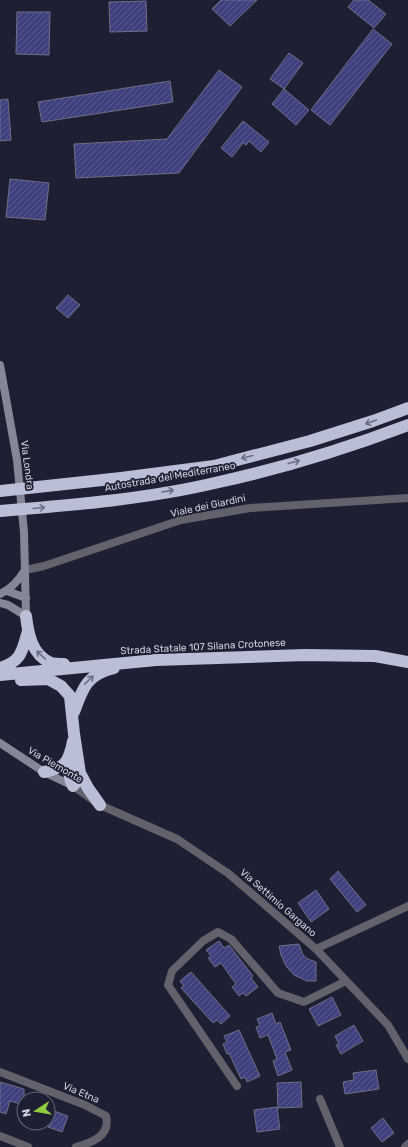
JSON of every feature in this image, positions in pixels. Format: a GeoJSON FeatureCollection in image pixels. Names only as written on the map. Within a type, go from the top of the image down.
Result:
{"type":"FeatureCollection","features":[{"type":"Feature","properties":{"kind":"highway","name":"Autostrada del Mediterraneo"},"geometry":{"type":"LineString","coordinates":[[0,491],[214,466],[310,442],[408,408]]}},
{"type":"Feature","properties":{"kind":"highway","name":"Autostrada del Mediterraneo"},"geometry":{"type":"LineString","coordinates":[[0,511],[79,504],[149,495],[219,482],[315,457],[408,425]]}},
{"type":"Feature","properties":{"kind":"highway"},"geometry":{"type":"LineString","coordinates":[[0,483],[92,474],[121,478]]}},
{"type":"Feature","properties":{"kind":"highway"},"geometry":{"type":"LineString","coordinates":[[26,616],[28,631],[33,647],[42,657],[52,663],[105,664]]}},
{"type":"Feature","properties":{"kind":"highway"},"geometry":{"type":"LineString","coordinates":[[0,668],[10,665],[20,655],[28,631]]}},
{"type":"Feature","properties":{"kind":"highway","name":"Strada Statale 107 Silana Crotonese"},"geometry":{"type":"LineString","coordinates":[[0,675],[156,660],[305,655],[375,656],[408,662]]}},
{"type":"Feature","properties":{"kind":"highway"},"geometry":{"type":"LineString","coordinates":[[73,715],[85,684],[95,675],[112,668],[156,660]]}},
{"type":"Feature","properties":{"kind":"highway"},"geometry":{"type":"LineString","coordinates":[[0,680],[48,679],[61,686],[70,696],[80,773],[88,788],[100,804]]}},
{"type":"Feature","properties":{"kind":"highway"},"geometry":{"type":"LineString","coordinates":[[74,734],[69,771],[70,780],[73,786],[78,780],[80,773]]}},
{"type":"Feature","properties":{"kind":"highway"},"geometry":{"type":"LineString","coordinates":[[44,772],[55,770],[64,765],[71,754]]}},
{"type":"Feature","properties":{"kind":"street","name":"Via Londra"},"geometry":{"type":"LineString","coordinates":[[0,365],[17,460],[24,532],[26,616]]}},
{"type":"Feature","properties":{"kind":"street","name":"Viale dei Giardini"},"geometry":{"type":"LineString","coordinates":[[25,570],[44,566],[181,520],[250,508],[372,499],[406,500]]}},
{"type":"Feature","properties":{"kind":"street"},"geometry":{"type":"LineString","coordinates":[[3,593],[19,580],[25,570]]}},
{"type":"Feature","properties":{"kind":"street"},"geometry":{"type":"LineString","coordinates":[[3,593],[26,598]]}},
{"type":"Feature","properties":{"kind":"street"},"geometry":{"type":"LineString","coordinates":[[4,604],[26,598]]}},
{"type":"Feature","properties":{"kind":"street"},"geometry":{"type":"LineString","coordinates":[[4,604],[26,616]]}},
{"type":"Feature","properties":{"kind":"street","name":"Via Piemonte"},"geometry":{"type":"LineString","coordinates":[[0,743],[44,772],[73,786],[100,804]]}},
{"type":"Feature","properties":{"kind":"street","name":"Via Settimio Gargano"},"geometry":{"type":"LineString","coordinates":[[100,804],[177,839],[229,874],[316,949],[388,1025],[408,1059]]}},
{"type":"Feature","properties":{"kind":"street"},"geometry":{"type":"LineString","coordinates":[[316,949],[408,906]]}},
{"type":"Feature","properties":{"kind":"street"},"geometry":{"type":"LineString","coordinates":[[237,1086],[168,985],[172,971],[203,941],[218,932],[231,939],[278,993],[304,1002],[346,981]]}},
{"type":"Feature","properties":{"kind":"street","name":"Via Etna"},"geometry":{"type":"LineString","coordinates":[[0,1072],[85,1105],[106,1116],[107,1127],[104,1132],[98,1138],[89,1143],[76,1147]]}},
{"type":"Feature","properties":{"kind":"street"},"geometry":{"type":"LineString","coordinates":[[320,1099],[340,1147]]}},
{"type":"Feature","properties":{"kind":"street"},"geometry":{"type":"LineString","coordinates":[[0,1136],[28,1147]]}},
{"type":"Feature","properties":{"kind":"street"},"geometry":{"type":"LineString","coordinates":[[405,1147],[408,1144]]}},
{"type":"Feature","properties":{"kind":"building"},"geometry":{"type":"Polygon","coordinates":[[[221,0],[257,0],[230,26],[212,9],[221,0]]]}},
{"type":"Feature","properties":{"kind":"building"},"geometry":{"type":"Polygon","coordinates":[[[354,0],[368,0],[386,14],[374,28],[348,7],[354,0]]]}},
{"type":"Feature","properties":{"kind":"building"},"geometry":{"type":"Polygon","coordinates":[[[146,1],[147,31],[110,32],[109,2],[146,1]]]}},
{"type":"Feature","properties":{"kind":"building"},"geometry":{"type":"Polygon","coordinates":[[[17,12],[50,12],[49,55],[16,54],[17,12]]]}},
{"type":"Feature","properties":{"kind":"building"},"geometry":{"type":"Polygon","coordinates":[[[373,29],[392,44],[330,125],[311,110],[373,29]]]}},
{"type":"Feature","properties":{"kind":"building"},"geometry":{"type":"Polygon","coordinates":[[[289,53],[303,63],[284,89],[270,79],[289,53]]]}},
{"type":"Feature","properties":{"kind":"building"},"geometry":{"type":"Polygon","coordinates":[[[219,70],[242,87],[179,173],[76,178],[74,144],[167,139],[219,70]]]}},
{"type":"Feature","properties":{"kind":"building"},"geometry":{"type":"Polygon","coordinates":[[[170,81],[173,102],[42,122],[38,102],[170,81]]]}},
{"type":"Feature","properties":{"kind":"building"},"geometry":{"type":"Polygon","coordinates":[[[284,89],[309,110],[296,125],[272,104],[284,89]]]}},
{"type":"Feature","properties":{"kind":"building"},"geometry":{"type":"Polygon","coordinates":[[[8,99],[11,140],[0,141],[0,100],[8,99]]]}},
{"type":"Feature","properties":{"kind":"building"},"geometry":{"type":"Polygon","coordinates":[[[243,121],[269,142],[261,152],[249,141],[246,145],[243,143],[232,157],[221,148],[243,121]]]}},
{"type":"Feature","properties":{"kind":"building"},"geometry":{"type":"Polygon","coordinates":[[[10,179],[49,183],[45,220],[6,217],[10,179]]]}},
{"type":"Feature","properties":{"kind":"building"},"geometry":{"type":"Polygon","coordinates":[[[68,295],[80,305],[68,318],[56,308],[68,295]]]}},
{"type":"Feature","properties":{"kind":"building"},"geometry":{"type":"Polygon","coordinates":[[[338,871],[366,905],[357,912],[330,879],[338,871]]]}},
{"type":"Feature","properties":{"kind":"building"},"geometry":{"type":"Polygon","coordinates":[[[316,890],[329,909],[311,922],[298,903],[316,890]]]}},
{"type":"Feature","properties":{"kind":"building"},"geometry":{"type":"Polygon","coordinates":[[[219,941],[224,948],[229,945],[253,976],[251,978],[258,987],[246,996],[243,993],[239,996],[232,987],[236,984],[221,963],[215,967],[208,958],[211,956],[206,950],[219,941]]]}},
{"type":"Feature","properties":{"kind":"building"},"geometry":{"type":"Polygon","coordinates":[[[299,944],[303,955],[316,962],[316,981],[307,981],[294,975],[286,966],[279,946],[299,944]]]}},
{"type":"Feature","properties":{"kind":"building"},"geometry":{"type":"Polygon","coordinates":[[[191,972],[230,1016],[221,1024],[217,1020],[213,1023],[181,988],[184,986],[180,981],[191,972]]]}},
{"type":"Feature","properties":{"kind":"building"},"geometry":{"type":"Polygon","coordinates":[[[332,997],[341,1015],[318,1026],[309,1009],[332,997]]]}},
{"type":"Feature","properties":{"kind":"building"},"geometry":{"type":"Polygon","coordinates":[[[272,1013],[276,1024],[280,1022],[291,1050],[285,1052],[292,1070],[278,1076],[273,1061],[277,1059],[268,1035],[260,1038],[256,1027],[260,1026],[257,1019],[272,1013]]]}},
{"type":"Feature","properties":{"kind":"building"},"geometry":{"type":"Polygon","coordinates":[[[354,1025],[363,1041],[341,1054],[336,1045],[339,1044],[335,1036],[354,1025]]]}},
{"type":"Feature","properties":{"kind":"building"},"geometry":{"type":"Polygon","coordinates":[[[239,1030],[260,1076],[247,1082],[245,1077],[241,1079],[229,1053],[227,1054],[223,1044],[227,1042],[224,1036],[239,1030]]]}},
{"type":"Feature","properties":{"kind":"building"},"geometry":{"type":"Polygon","coordinates":[[[376,1070],[379,1089],[345,1094],[343,1082],[354,1080],[353,1073],[376,1070]]]}},
{"type":"Feature","properties":{"kind":"building"},"geometry":{"type":"Polygon","coordinates":[[[0,1082],[24,1089],[24,1091],[16,1091],[16,1103],[10,1101],[6,1114],[0,1112],[0,1082]]]}},
{"type":"Feature","properties":{"kind":"building"},"geometry":{"type":"Polygon","coordinates":[[[301,1082],[302,1107],[278,1108],[277,1083],[301,1082]]]}},
{"type":"Feature","properties":{"kind":"building"},"geometry":{"type":"Polygon","coordinates":[[[277,1107],[280,1129],[257,1132],[254,1110],[277,1107]]]}},
{"type":"Feature","properties":{"kind":"building"},"geometry":{"type":"Polygon","coordinates":[[[56,1112],[68,1116],[62,1132],[56,1130],[56,1112]]]}},
{"type":"Feature","properties":{"kind":"building"},"geometry":{"type":"Polygon","coordinates":[[[383,1118],[394,1133],[382,1142],[371,1128],[383,1118]]]}}]}
